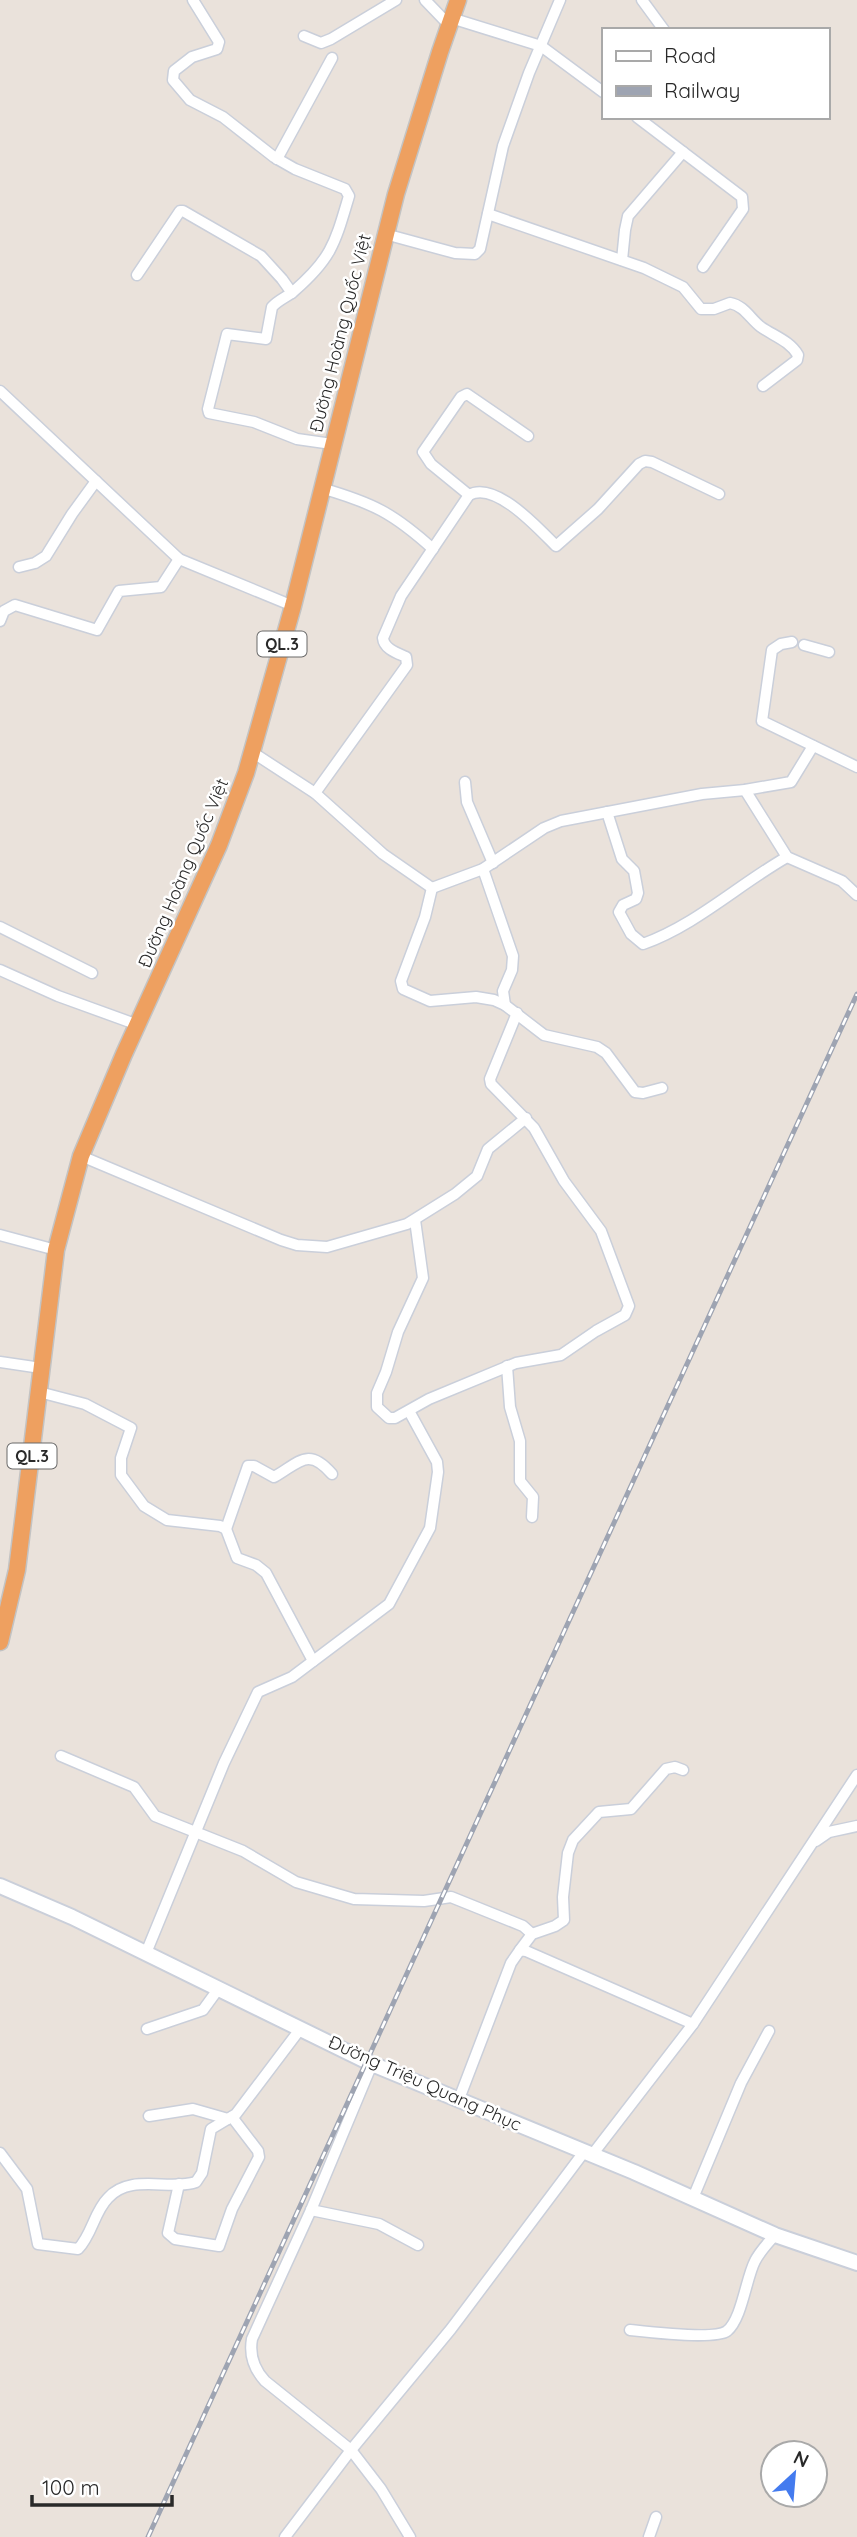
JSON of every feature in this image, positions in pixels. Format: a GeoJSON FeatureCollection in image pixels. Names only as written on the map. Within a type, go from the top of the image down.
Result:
{"type":"FeatureCollection","features":[{"type":"Feature","properties":{"kind":"highway","name":"Đường Hoàng Quốc Việt"},"geometry":{"type":"LineString","coordinates":[[0,1642],[17,1570],[56,1250],[81,1156],[219,845],[252,751],[293,606],[385,234],[458,0]]}},
{"type":"Feature","properties":{"kind":"main road","name":"Đường Triệu Quang Phục"},"geometry":{"type":"LineString","coordinates":[[0,1886],[51,1907],[372,2064],[588,2153],[775,2235],[857,2263]]}},
{"type":"Feature","properties":{"kind":"street"},"geometry":{"type":"LineString","coordinates":[[193,0],[220,46],[187,60],[174,71],[173,80],[190,100],[223,117],[277,159],[295,169],[345,188],[349,196],[332,247],[318,269],[272,307],[266,339],[227,334],[209,413],[254,422],[297,439],[332,444]]}},
{"type":"Feature","properties":{"kind":"street"},"geometry":{"type":"LineString","coordinates":[[304,36],[321,43],[396,0]]}},
{"type":"Feature","properties":{"kind":"street"},"geometry":{"type":"LineString","coordinates":[[425,0],[450,22],[541,46],[602,91]]}},
{"type":"Feature","properties":{"kind":"street"},"geometry":{"type":"LineString","coordinates":[[385,234],[455,253],[475,254],[480,249],[503,146],[560,0]]}},
{"type":"Feature","properties":{"kind":"street"},"geometry":{"type":"LineString","coordinates":[[642,0],[663,28]]}},
{"type":"Feature","properties":{"kind":"street"},"geometry":{"type":"LineString","coordinates":[[277,159],[332,58]]}},
{"type":"Feature","properties":{"kind":"street"},"geometry":{"type":"LineString","coordinates":[[639,119],[744,201],[743,209],[703,267]]}},
{"type":"Feature","properties":{"kind":"street"},"geometry":{"type":"LineString","coordinates":[[622,260],[628,216],[683,152]]}},
{"type":"Feature","properties":{"kind":"street"},"geometry":{"type":"LineString","coordinates":[[137,275],[171,223],[180,211],[183,211],[261,256],[292,293]]}},
{"type":"Feature","properties":{"kind":"street"},"geometry":{"type":"LineString","coordinates":[[488,214],[622,260],[683,287],[701,309],[737,304],[757,324],[796,350],[798,355],[797,360],[763,386]]}},
{"type":"Feature","properties":{"kind":"street"},"geometry":{"type":"LineString","coordinates":[[0,391],[179,559],[293,606]]}},
{"type":"Feature","properties":{"kind":"street"},"geometry":{"type":"LineString","coordinates":[[469,495],[431,464],[423,452],[461,397],[467,394],[528,436]]}},
{"type":"Feature","properties":{"kind":"street"},"geometry":{"type":"LineString","coordinates":[[316,793],[407,665],[406,657],[389,649],[383,638],[401,596],[469,495],[475,491],[484,491],[493,495],[528,518],[556,546],[592,515],[639,464],[645,461],[719,494]]}},
{"type":"Feature","properties":{"kind":"street"},"geometry":{"type":"LineString","coordinates":[[19,567],[30,565],[46,556],[96,481]]}},
{"type":"Feature","properties":{"kind":"street"},"geometry":{"type":"LineString","coordinates":[[321,488],[379,508],[402,521],[433,549]]}},
{"type":"Feature","properties":{"kind":"street"},"geometry":{"type":"LineString","coordinates":[[0,621],[4,611],[15,605],[97,630],[118,591],[161,587],[179,559]]}},
{"type":"Feature","properties":{"kind":"street"},"geometry":{"type":"LineString","coordinates":[[792,642],[781,644],[772,650],[761,717],[766,723],[857,766]]}},
{"type":"Feature","properties":{"kind":"street"},"geometry":{"type":"LineString","coordinates":[[804,645],[830,652]]}},
{"type":"Feature","properties":{"kind":"street"},"geometry":{"type":"LineString","coordinates":[[432,888],[483,869],[552,824],[702,794],[790,782],[813,746]]}},
{"type":"Feature","properties":{"kind":"street"},"geometry":{"type":"LineString","coordinates":[[252,751],[316,793],[383,855],[432,888]]}},
{"type":"Feature","properties":{"kind":"street"},"geometry":{"type":"LineString","coordinates":[[465,782],[467,802],[493,863]]}},
{"type":"Feature","properties":{"kind":"street"},"geometry":{"type":"LineString","coordinates":[[744,790],[787,858],[842,881],[857,895]]}},
{"type":"Feature","properties":{"kind":"street"},"geometry":{"type":"LineString","coordinates":[[607,812],[622,859],[634,871],[638,893],[636,899],[623,905],[619,912],[631,934],[643,944],[690,921],[755,876],[787,858]]}},
{"type":"Feature","properties":{"kind":"street"},"geometry":{"type":"LineString","coordinates":[[483,869],[513,956],[512,970],[503,991],[505,1005]]}},
{"type":"Feature","properties":{"kind":"street"},"geometry":{"type":"LineString","coordinates":[[432,888],[401,986],[430,1001],[476,998],[494,1000],[517,1013],[544,1035],[597,1046],[606,1053],[635,1092],[643,1093],[662,1088]]}},
{"type":"Feature","properties":{"kind":"street"},"geometry":{"type":"LineString","coordinates":[[0,927],[92,973]]}},
{"type":"Feature","properties":{"kind":"street"},"geometry":{"type":"LineString","coordinates":[[0,970],[58,996],[138,1025]]}},
{"type":"Feature","properties":{"kind":"street"},"geometry":{"type":"LineString","coordinates":[[415,1220],[424,1278],[398,1332],[375,1401],[382,1414],[389,1418],[395,1418],[429,1399],[507,1366],[524,1360],[561,1355],[625,1315],[629,1306],[601,1231],[564,1181],[541,1138],[526,1118],[491,1084],[517,1013]]}},
{"type":"Feature","properties":{"kind":"street"},"geometry":{"type":"LineString","coordinates":[[81,1156],[297,1245],[313,1247],[341,1244],[415,1220],[477,1176],[488,1149],[526,1118]]}},
{"type":"Feature","properties":{"kind":"street"},"geometry":{"type":"LineString","coordinates":[[0,1235],[56,1250]]}},
{"type":"Feature","properties":{"kind":"street"},"geometry":{"type":"LineString","coordinates":[[0,1362],[41,1368]]}},
{"type":"Feature","properties":{"kind":"street"},"geometry":{"type":"LineString","coordinates":[[507,1366],[510,1406],[520,1441],[520,1481],[533,1497],[532,1517]]}},
{"type":"Feature","properties":{"kind":"street"},"geometry":{"type":"LineString","coordinates":[[39,1392],[85,1404],[131,1428],[121,1458],[121,1475],[145,1506],[155,1514],[167,1520],[226,1529]]}},
{"type":"Feature","properties":{"kind":"street"},"geometry":{"type":"LineString","coordinates":[[146,1954],[224,1763],[258,1692],[285,1681],[389,1604],[430,1528],[437,1462],[409,1411]]}},
{"type":"Feature","properties":{"kind":"street"},"geometry":{"type":"LineString","coordinates":[[313,1661],[266,1573],[256,1565],[237,1558],[226,1529],[248,1466],[254,1466],[274,1477],[300,1460],[312,1458],[318,1460],[332,1474]]}},
{"type":"Feature","properties":{"kind":"street"},"geometry":{"type":"LineString","coordinates":[[61,1756],[127,1782],[140,1793],[155,1816],[243,1851],[296,1882],[343,1897],[425,1901],[451,1896],[523,1926],[532,1934]]}},
{"type":"Feature","properties":{"kind":"street"},"geometry":{"type":"LineString","coordinates":[[459,2099],[511,1964],[532,1934],[564,1920],[563,1897],[569,1847],[596,1813],[631,1809],[666,1769],[675,1767],[683,1770]]}},
{"type":"Feature","properties":{"kind":"street"},"geometry":{"type":"LineString","coordinates":[[285,2537],[351,2450],[693,2024],[857,1775]]}},
{"type":"Feature","properties":{"kind":"street"},"geometry":{"type":"LineString","coordinates":[[812,1843],[829,1832],[857,1826]]}},
{"type":"Feature","properties":{"kind":"street"},"geometry":{"type":"LineString","coordinates":[[520,1950],[693,2024]]}},
{"type":"Feature","properties":{"kind":"street"},"geometry":{"type":"LineString","coordinates":[[147,2029],[203,2010],[219,1988]]}},
{"type":"Feature","properties":{"kind":"street"},"geometry":{"type":"LineString","coordinates":[[0,2153],[27,2189],[37,2241],[41,2246],[78,2249],[102,2204],[113,2192],[132,2185],[191,2184],[200,2178],[209,2134],[216,2125],[230,2118],[301,2028]]}},
{"type":"Feature","properties":{"kind":"street"},"geometry":{"type":"LineString","coordinates":[[693,2198],[741,2082],[769,2031]]}},
{"type":"Feature","properties":{"kind":"street"},"geometry":{"type":"LineString","coordinates":[[372,2064],[311,2210],[252,2340],[251,2353],[253,2364],[265,2381],[351,2450],[381,2489],[410,2537]]}},
{"type":"Feature","properties":{"kind":"street"},"geometry":{"type":"LineString","coordinates":[[149,2116],[193,2109],[230,2118],[258,2151],[260,2157],[237,2198],[219,2246],[175,2239],[169,2233],[179,2184]]}},
{"type":"Feature","properties":{"kind":"street"},"geometry":{"type":"LineString","coordinates":[[311,2210],[379,2224],[418,2245]]}},
{"type":"Feature","properties":{"kind":"street"},"geometry":{"type":"LineString","coordinates":[[630,2330],[669,2334],[726,2332],[741,2304],[756,2259],[775,2235]]}},
{"type":"Feature","properties":{"kind":"street"},"geometry":{"type":"LineString","coordinates":[[649,2537],[656,2517]]}},
{"type":"Feature","properties":{"kind":"railway"},"geometry":{"type":"LineString","coordinates":[[148,2537],[857,994]]}}]}
